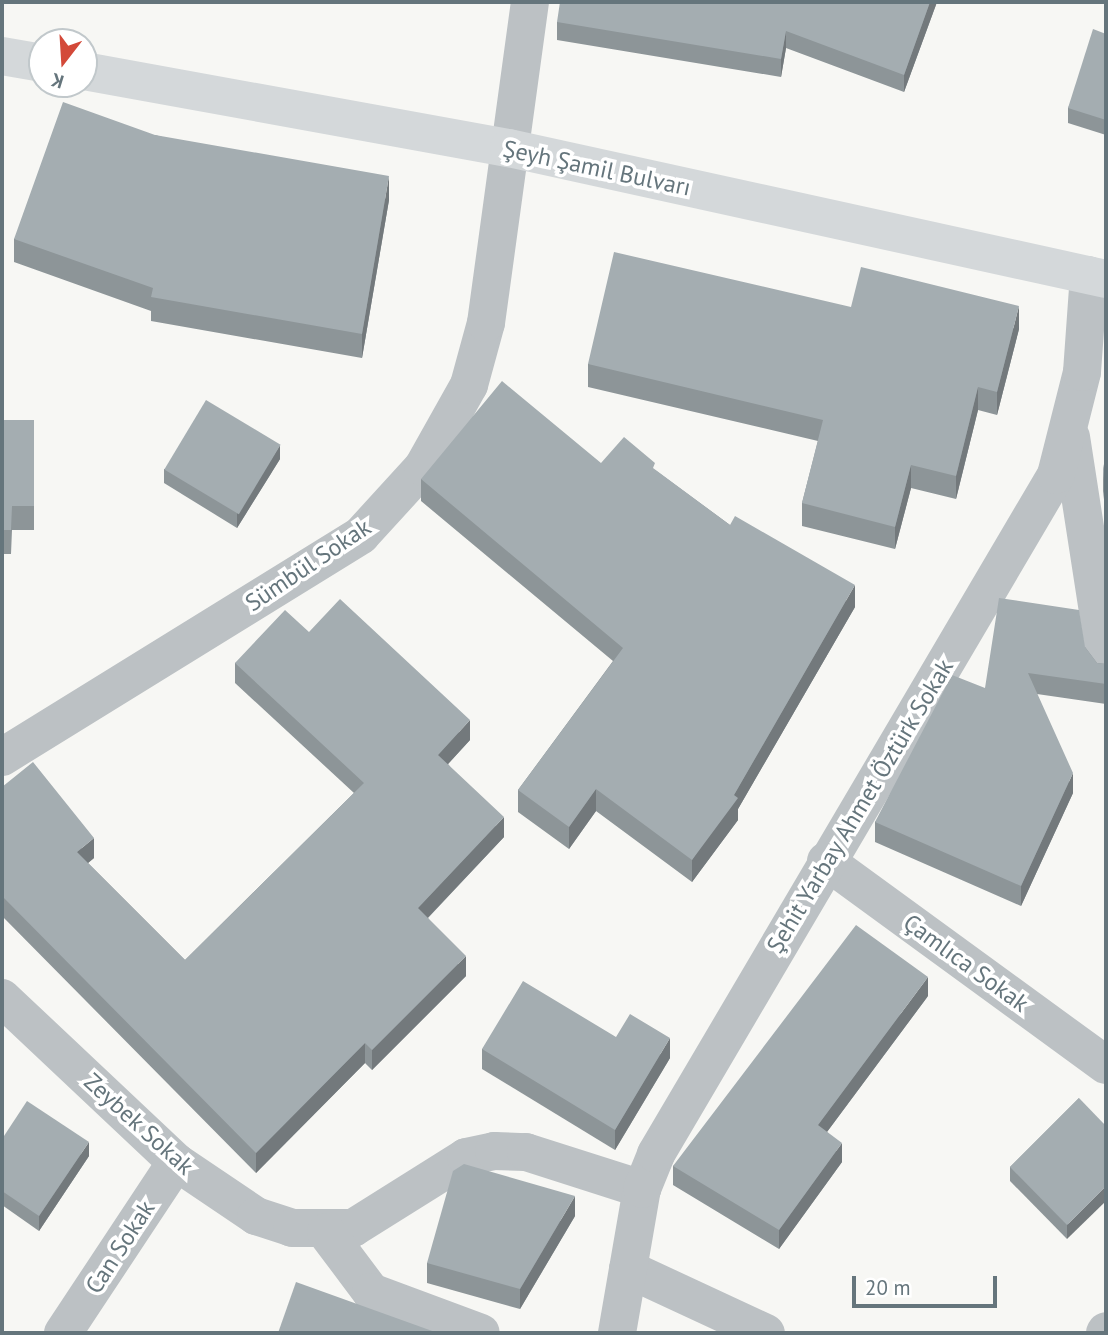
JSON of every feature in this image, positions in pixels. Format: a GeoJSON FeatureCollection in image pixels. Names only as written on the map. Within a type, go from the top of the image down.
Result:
{"type":"FeatureCollection","features":[{"type":"Feature","properties":{"kind":"main road"},"geometry":{"type":"LineString","coordinates":[[2,56],[28,61]]}},
{"type":"Feature","properties":{"kind":"main road","name":"Şeyh Şamil Bulvarı"},"geometry":{"type":"LineString","coordinates":[[98,74],[509,148],[1097,277]]}},
{"type":"Feature","properties":{"kind":"street","name":"Sümbül Sokak"},"geometry":{"type":"LineString","coordinates":[[2,757],[361,535],[397,502],[449,426],[469,385],[486,323],[530,2]]}},
{"type":"Feature","properties":{"kind":"street","name":"Şehit Yarbay Ahmet Öztürk Sokak"},"geometry":{"type":"LineString","coordinates":[[617,1333],[642,1189],[826,861],[1040,504],[1071,432],[1097,277]]}},
{"type":"Feature","properties":{"kind":"street"},"geometry":{"type":"LineString","coordinates":[[1071,432],[1106,663]]}},
{"type":"Feature","properties":{"kind":"street","name":"Çamlıca Sokak"},"geometry":{"type":"LineString","coordinates":[[826,861],[1106,1065]]}},
{"type":"Feature","properties":{"kind":"street","name":"Zeybek Sokak"},"geometry":{"type":"LineString","coordinates":[[2,998],[176,1162],[256,1216],[326,1232],[372,1219],[466,1157],[494,1151],[526,1152],[642,1189]]}},
{"type":"Feature","properties":{"kind":"street","name":"Can Sokak"},"geometry":{"type":"LineString","coordinates":[[63,1333],[176,1162]]}},
{"type":"Feature","properties":{"kind":"street"},"geometry":{"type":"LineString","coordinates":[[326,1232],[371,1292],[481,1333]]}},
{"type":"Feature","properties":{"kind":"street"},"geometry":{"type":"LineString","coordinates":[[628,1269],[766,1333]]}},
{"type":"Feature","properties":{"kind":"building"},"geometry":{"type":"Polygon","coordinates":[[[560,2],[930,2],[904,75],[786,31],[781,59],[557,22],[560,2]]]}},
{"type":"Feature","properties":{"kind":"building"},"geometry":{"type":"Polygon","coordinates":[[[1093,29],[1106,34],[1106,120],[1068,108],[1093,29]]]}},
{"type":"Feature","properties":{"kind":"building"},"geometry":{"type":"Polygon","coordinates":[[[63,102],[155,135],[389,176],[362,334],[151,297],[153,288],[14,239],[63,102]]]}},
{"type":"Feature","properties":{"kind":"building"},"geometry":{"type":"Polygon","coordinates":[[[614,252],[851,307],[861,267],[1019,306],[997,392],[978,387],[956,476],[911,465],[895,527],[802,503],[823,420],[588,364],[614,252]]]}},
{"type":"Feature","properties":{"kind":"building"},"geometry":{"type":"Polygon","coordinates":[[[502,381],[601,463],[624,437],[655,463],[653,468],[730,525],[735,516],[855,585],[734,795],[738,798],[692,860],[596,789],[569,827],[518,790],[623,648],[421,479],[502,381]]]}},
{"type":"Feature","properties":{"kind":"building"},"geometry":{"type":"Polygon","coordinates":[[[206,400],[281,445],[239,514],[164,469],[206,400]]]}},
{"type":"Feature","properties":{"kind":"building"},"geometry":{"type":"Polygon","coordinates":[[[2,420],[34,420],[34,506],[12,506],[11,530],[2,530],[2,420]]]}},
{"type":"Feature","properties":{"kind":"building"},"geometry":{"type":"Polygon","coordinates":[[[1106,451],[1106,497],[1103,471],[1106,451]]]}},
{"type":"Feature","properties":{"kind":"building"},"geometry":{"type":"Polygon","coordinates":[[[999,598],[1079,610],[1085,647],[1097,663],[1106,664],[1106,684],[1028,673],[1073,773],[1021,886],[875,822],[952,675],[985,688],[999,598]]]}},
{"type":"Feature","properties":{"kind":"building"},"geometry":{"type":"Polygon","coordinates":[[[340,599],[470,720],[438,755],[504,817],[418,908],[466,956],[372,1050],[365,1043],[256,1153],[2,896],[2,787],[33,762],[94,838],[77,852],[185,960],[364,783],[235,663],[285,610],[309,632],[340,599]]]}},
{"type":"Feature","properties":{"kind":"building"},"geometry":{"type":"Polygon","coordinates":[[[856,925],[928,977],[818,1125],[842,1143],[779,1230],[673,1166],[856,925]]]}},
{"type":"Feature","properties":{"kind":"building"},"geometry":{"type":"Polygon","coordinates":[[[523,981],[616,1037],[630,1014],[670,1038],[615,1130],[482,1049],[523,981]]]}},
{"type":"Feature","properties":{"kind":"building"},"geometry":{"type":"Polygon","coordinates":[[[1079,1098],[1106,1126],[1106,1186],[1067,1225],[1010,1167],[1079,1098]]]}},
{"type":"Feature","properties":{"kind":"building"},"geometry":{"type":"Polygon","coordinates":[[[27,1101],[89,1142],[39,1216],[2,1191],[2,1139],[27,1101]]]}},
{"type":"Feature","properties":{"kind":"building"},"geometry":{"type":"Polygon","coordinates":[[[464,1164],[575,1196],[520,1289],[427,1263],[453,1171],[464,1164]]]}},
{"type":"Feature","properties":{"kind":"building"},"geometry":{"type":"Polygon","coordinates":[[[296,1282],[435,1332],[278,1333],[296,1282]]]}}]}
